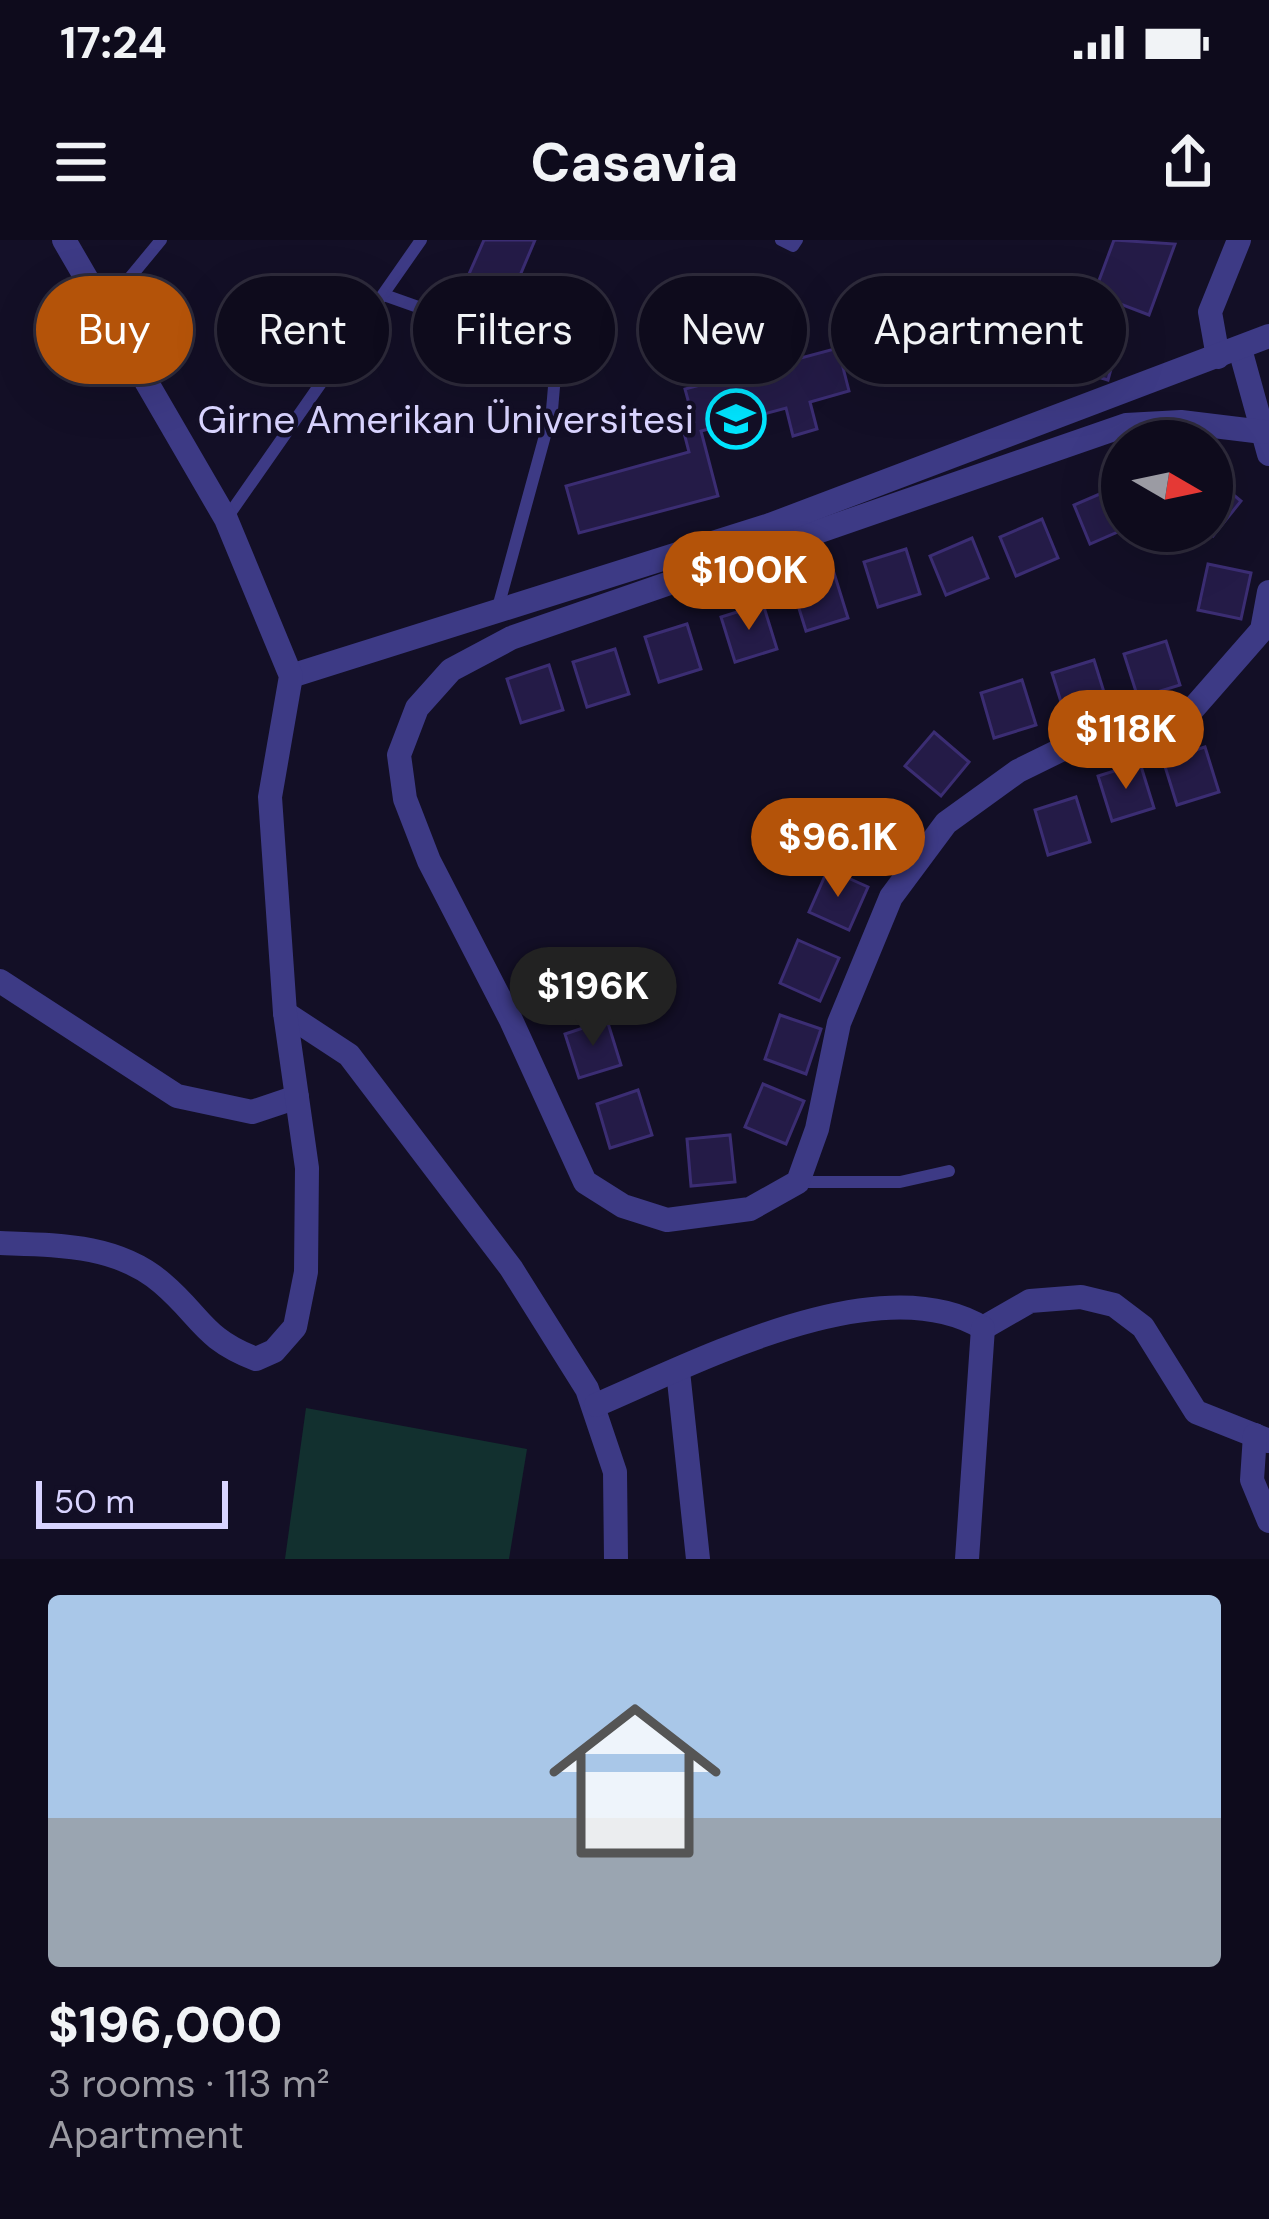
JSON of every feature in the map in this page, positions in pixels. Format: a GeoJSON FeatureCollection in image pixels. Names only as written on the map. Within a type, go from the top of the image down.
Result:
{"type":"FeatureCollection","features":[{"type":"Feature","properties":{"kind":"street"},"geometry":{"type":"LineString","coordinates":[[64,240],[85,276]]}},
{"type":"Feature","properties":{"kind":"street"},"geometry":{"type":"LineString","coordinates":[[1239,240],[1210,312],[1266,443]]}},
{"type":"Feature","properties":{"kind":"street"},"geometry":{"type":"LineString","coordinates":[[291,676],[770,525],[1269,336]]}},
{"type":"Feature","properties":{"kind":"street"},"geometry":{"type":"LineString","coordinates":[[0,1243],[60,1244],[115,1256],[161,1281],[220,1346],[256,1359],[274,1351],[295,1327],[306,1272],[307,1168],[285,1013],[270,797],[291,676],[226,519],[148,384]]}},
{"type":"Feature","properties":{"kind":"street"},"geometry":{"type":"LineString","coordinates":[[1266,443],[1181,422],[1126,425],[511,638],[451,670],[417,708],[399,755],[405,799],[429,861],[511,1020],[585,1182],[622,1206],[667,1220],[750,1209],[797,1182],[817,1129],[838,1023],[891,897],[946,823],[1018,771],[1077,742],[1191,711],[1262,630],[1269,592]]}},
{"type":"Feature","properties":{"kind":"street"},"geometry":{"type":"LineString","coordinates":[[0,981],[177,1096],[252,1112],[297,1097]]}},
{"type":"Feature","properties":{"kind":"street"},"geometry":{"type":"LineString","coordinates":[[285,1013],[349,1055],[512,1268],[596,1405],[615,1472],[616,1559]]}},
{"type":"Feature","properties":{"kind":"street"},"geometry":{"type":"LineString","coordinates":[[983,1328],[1030,1300],[1081,1297],[1114,1305],[1143,1327],[1196,1412],[1262,1438],[1252,1480],[1269,1521]]}},
{"type":"Feature","properties":{"kind":"street"},"geometry":{"type":"LineString","coordinates":[[596,1405],[762,1335],[869,1310],[939,1310],[983,1328]]}},
{"type":"Feature","properties":{"kind":"street"},"geometry":{"type":"LineString","coordinates":[[967,1559],[983,1328]]}},
{"type":"Feature","properties":{"kind":"street"},"geometry":{"type":"LineString","coordinates":[[677,1371],[698,1559]]}},
{"type":"Feature","properties":{"kind":"lane"},"geometry":{"type":"LineString","coordinates":[[131,276],[160,240]]}},
{"type":"Feature","properties":{"kind":"lane"},"geometry":{"type":"LineString","coordinates":[[389,293],[421,240]]}},
{"type":"Feature","properties":{"kind":"lane"},"geometry":{"type":"LineString","coordinates":[[781,240],[794,246],[797,240]]}},
{"type":"Feature","properties":{"kind":"lane"},"geometry":{"type":"LineString","coordinates":[[389,297],[542,351],[555,375],[552,410],[497,611]]}},
{"type":"Feature","properties":{"kind":"lane"},"geometry":{"type":"LineString","coordinates":[[226,519],[323,384]]}},
{"type":"Feature","properties":{"kind":"lane"},"geometry":{"type":"LineString","coordinates":[[797,1182],[900,1181],[949,1171]]}},
{"type":"Feature","properties":{"kind":"green space"},"geometry":{"type":"Polygon","coordinates":[[[306,1408],[527,1449],[509,1559],[285,1559],[306,1408]]]}},
{"type":"Feature","properties":{"kind":"building"},"geometry":{"type":"Polygon","coordinates":[[[484,240],[535,240],[520,276],[468,276],[484,240]]]}},
{"type":"Feature","properties":{"kind":"building"},"geometry":{"type":"Polygon","coordinates":[[[1114,240],[1175,244],[1149,315],[1126,306],[1126,276],[1101,276],[1114,240]]]}},
{"type":"Feature","properties":{"kind":"building"},"geometry":{"type":"Polygon","coordinates":[[[831,350],[831,384],[847,384],[849,391],[810,402],[817,429],[793,436],[786,408],[701,431],[718,496],[579,533],[566,486],[689,452],[682,425],[694,422],[685,389],[704,384],[807,384],[807,356],[831,350]]]}},
{"type":"Feature","properties":{"kind":"building"},"geometry":{"type":"Polygon","coordinates":[[[1101,493],[1101,539],[1090,544],[1074,505],[1101,493]]]}},
{"type":"Feature","properties":{"kind":"building"},"geometry":{"type":"Polygon","coordinates":[[[1042,519],[1058,558],[1016,576],[1000,537],[1042,519]]]}},
{"type":"Feature","properties":{"kind":"building"},"geometry":{"type":"Polygon","coordinates":[[[972,538],[988,578],[946,595],[930,556],[972,538]]]}},
{"type":"Feature","properties":{"kind":"building"},"geometry":{"type":"Polygon","coordinates":[[[906,549],[920,594],[878,607],[864,562],[906,549]]]}},
{"type":"Feature","properties":{"kind":"building"},"geometry":{"type":"Polygon","coordinates":[[[1208,564],[1251,573],[1241,619],[1198,610],[1208,564]]]}},
{"type":"Feature","properties":{"kind":"building"},"geometry":{"type":"Polygon","coordinates":[[[834,573],[848,618],[806,631],[792,586],[834,573]]]}},
{"type":"Feature","properties":{"kind":"building"},"geometry":{"type":"Polygon","coordinates":[[[763,604],[777,649],[735,662],[721,617],[763,604]]]}},
{"type":"Feature","properties":{"kind":"building"},"geometry":{"type":"Polygon","coordinates":[[[687,624],[701,669],[659,682],[645,637],[687,624]]]}},
{"type":"Feature","properties":{"kind":"building"},"geometry":{"type":"Polygon","coordinates":[[[1166,641],[1180,685],[1138,698],[1124,654],[1166,641]]]}},
{"type":"Feature","properties":{"kind":"building"},"geometry":{"type":"Polygon","coordinates":[[[615,649],[629,694],[587,707],[573,662],[615,649]]]}},
{"type":"Feature","properties":{"kind":"building"},"geometry":{"type":"Polygon","coordinates":[[[1094,660],[1108,705],[1066,718],[1052,673],[1094,660]]]}},
{"type":"Feature","properties":{"kind":"building"},"geometry":{"type":"Polygon","coordinates":[[[549,665],[563,710],[521,723],[507,679],[549,665]]]}},
{"type":"Feature","properties":{"kind":"building"},"geometry":{"type":"Polygon","coordinates":[[[1022,680],[1036,725],[994,738],[981,693],[1022,680]]]}},
{"type":"Feature","properties":{"kind":"building"},"geometry":{"type":"Polygon","coordinates":[[[934,732],[969,762],[941,796],[905,766],[934,732]]]}},
{"type":"Feature","properties":{"kind":"building"},"geometry":{"type":"Polygon","coordinates":[[[1205,747],[1219,792],[1177,805],[1163,760],[1205,747]]]}},
{"type":"Feature","properties":{"kind":"building"},"geometry":{"type":"Polygon","coordinates":[[[1140,763],[1154,808],[1112,821],[1098,776],[1140,763]]]}},
{"type":"Feature","properties":{"kind":"building"},"geometry":{"type":"Polygon","coordinates":[[[1076,797],[1090,842],[1048,855],[1035,810],[1076,797]]]}},
{"type":"Feature","properties":{"kind":"building"},"geometry":{"type":"Polygon","coordinates":[[[828,869],[868,887],[849,930],[809,912],[828,869]]]}},
{"type":"Feature","properties":{"kind":"building"},"geometry":{"type":"Polygon","coordinates":[[[798,940],[839,958],[820,1001],[780,983],[798,940]]]}},
{"type":"Feature","properties":{"kind":"building"},"geometry":{"type":"Polygon","coordinates":[[[780,1015],[821,1029],[806,1074],[765,1059],[780,1015]]]}},
{"type":"Feature","properties":{"kind":"building"},"geometry":{"type":"Polygon","coordinates":[[[607,1020],[621,1065],[579,1078],[565,1034],[607,1020]]]}},
{"type":"Feature","properties":{"kind":"building"},"geometry":{"type":"Polygon","coordinates":[[[763,1084],[804,1101],[786,1144],[745,1127],[763,1084]]]}},
{"type":"Feature","properties":{"kind":"building"},"geometry":{"type":"Polygon","coordinates":[[[638,1090],[652,1135],[610,1148],[597,1104],[638,1090]]]}},
{"type":"Feature","properties":{"kind":"building"},"geometry":{"type":"Polygon","coordinates":[[[730,1135],[735,1182],[691,1186],[687,1139],[730,1135]]]}},
{"type":"Feature","properties":{"kind":"place","name":"Girne Amerikan Üniversitesi"},"geometry":{"type":"Point","coordinates":[736,419]}}]}
